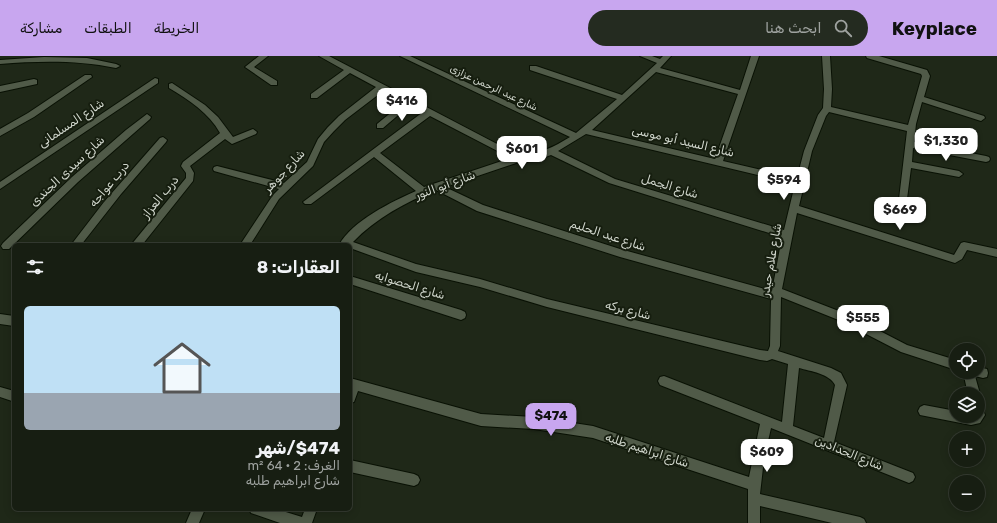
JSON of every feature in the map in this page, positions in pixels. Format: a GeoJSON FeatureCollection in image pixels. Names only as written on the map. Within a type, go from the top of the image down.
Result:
{"type":"FeatureCollection","features":[{"type":"Feature","properties":{"kind":"street"},"geometry":{"type":"LineString","coordinates":[[97,61],[104,56]]}},
{"type":"Feature","properties":{"kind":"street"},"geometry":{"type":"LineString","coordinates":[[264,56],[250,67],[274,83]]}},
{"type":"Feature","properties":{"kind":"street"},"geometry":{"type":"LineString","coordinates":[[323,56],[519,159]]}},
{"type":"Feature","properties":{"kind":"street","name":"شارع عبد الرحمن عزازى"},"geometry":{"type":"LineString","coordinates":[[404,56],[576,136]]}},
{"type":"Feature","properties":{"kind":"street"},"geometry":{"type":"LineString","coordinates":[[644,56],[664,59]]}},
{"type":"Feature","properties":{"kind":"street"},"geometry":{"type":"LineString","coordinates":[[718,163],[755,56]]}},
{"type":"Feature","properties":{"kind":"street","name":"شارع علام حيدر"},"geometry":{"type":"LineString","coordinates":[[772,354],[775,346],[776,294],[793,208],[808,151],[822,116],[827,109],[828,89],[826,56]]}},
{"type":"Feature","properties":{"kind":"street"},"geometry":{"type":"LineString","coordinates":[[870,56],[924,72],[926,76],[912,129],[903,199]]}},
{"type":"Feature","properties":{"kind":"street"},"geometry":{"type":"LineString","coordinates":[[0,62],[67,58],[97,61],[116,66]]}},
{"type":"Feature","properties":{"kind":"street","name":"شارع أبو النور"},"geometry":{"type":"LineString","coordinates":[[343,243],[373,218],[409,197],[519,159],[526,160],[550,151],[585,131],[623,98],[664,59]]}},
{"type":"Feature","properties":{"kind":"street"},"geometry":{"type":"LineString","coordinates":[[533,68],[623,98]]}},
{"type":"Feature","properties":{"kind":"street"},"geometry":{"type":"LineString","coordinates":[[654,69],[743,93]]}},
{"type":"Feature","properties":{"kind":"street"},"geometry":{"type":"LineString","coordinates":[[314,96],[349,70]]}},
{"type":"Feature","properties":{"kind":"street"},"geometry":{"type":"LineString","coordinates":[[0,133],[31,115],[88,77]]}},
{"type":"Feature","properties":{"kind":"street","name":"شارع المسلمانى"},"geometry":{"type":"LineString","coordinates":[[0,186],[155,81]]}},
{"type":"Feature","properties":{"kind":"street"},"geometry":{"type":"LineString","coordinates":[[0,89],[34,82]]}},
{"type":"Feature","properties":{"kind":"street"},"geometry":{"type":"LineString","coordinates":[[172,86],[202,106],[232,141],[253,132]]}},
{"type":"Feature","properties":{"kind":"street","name":"شارع جوهر"},"geometry":{"type":"LineString","coordinates":[[246,243],[268,207],[284,187],[310,164],[321,141],[331,129],[342,118],[382,86]]}},
{"type":"Feature","properties":{"kind":"street"},"geometry":{"type":"LineString","coordinates":[[920,98],[981,118]]}},
{"type":"Feature","properties":{"kind":"street"},"geometry":{"type":"LineString","coordinates":[[380,126],[410,101]]}},
{"type":"Feature","properties":{"kind":"street"},"geometry":{"type":"LineString","coordinates":[[827,109],[912,129]]}},
{"type":"Feature","properties":{"kind":"street"},"geometry":{"type":"LineString","coordinates":[[308,202],[429,112]]}},
{"type":"Feature","properties":{"kind":"street","name":"شارع سيدى الجندى"},"geometry":{"type":"LineString","coordinates":[[7,246],[55,197],[102,154],[147,117]]}},
{"type":"Feature","properties":{"kind":"street","name":"شارع السيد أبو موسى"},"geometry":{"type":"LineString","coordinates":[[585,131],[800,182]]}},
{"type":"Feature","properties":{"kind":"street","name":"درب العزاز"},"geometry":{"type":"LineString","coordinates":[[138,243],[190,180],[190,173],[185,166],[186,164],[225,134]]}},
{"type":"Feature","properties":{"kind":"street","name":"درب عواجه"},"geometry":{"type":"LineString","coordinates":[[78,243],[112,198],[163,140]]}},
{"type":"Feature","properties":{"kind":"street"},"geometry":{"type":"LineString","coordinates":[[910,144],[986,159]]}},
{"type":"Feature","properties":{"kind":"street","name":"شارع الجمل"},"geometry":{"type":"LineString","coordinates":[[550,151],[612,181],[787,235]]}},
{"type":"Feature","properties":{"kind":"street"},"geometry":{"type":"LineString","coordinates":[[374,153],[424,192]]}},
{"type":"Feature","properties":{"kind":"street"},"geometry":{"type":"LineString","coordinates":[[907,164],[959,174]]}},
{"type":"Feature","properties":{"kind":"street"},"geometry":{"type":"LineString","coordinates":[[217,169],[284,187]]}},
{"type":"Feature","properties":{"kind":"street","name":"شارع عبد الحليم"},"geometry":{"type":"LineString","coordinates":[[437,187],[480,208],[620,253],[776,294],[845,318],[905,349],[949,363]]}},
{"type":"Feature","properties":{"kind":"street"},"geometry":{"type":"LineString","coordinates":[[793,208],[952,258],[957,258],[964,246],[997,253]]}},
{"type":"Feature","properties":{"kind":"street","name":"شارع بركه"},"geometry":{"type":"LineString","coordinates":[[352,247],[416,268],[480,282],[547,303],[760,356],[772,354],[831,373],[837,377],[840,382],[828,444]]}},
{"type":"Feature","properties":{"kind":"street","name":"شارع الحصوايه"},"geometry":{"type":"LineString","coordinates":[[352,281],[462,314]]}},
{"type":"Feature","properties":{"kind":"street"},"geometry":{"type":"LineString","coordinates":[[0,319],[12,320]]}},
{"type":"Feature","properties":{"kind":"street"},"geometry":{"type":"LineString","coordinates":[[787,428],[794,362]]}},
{"type":"Feature","properties":{"kind":"street","name":"شارع الحدادين"},"geometry":{"type":"LineString","coordinates":[[664,381],[909,477]]}},
{"type":"Feature","properties":{"kind":"street","name":"شارع ابراهيم طلبه"},"geometry":{"type":"LineString","coordinates":[[352,384],[481,420],[534,423],[592,432],[754,485]]}},
{"type":"Feature","properties":{"kind":"street"},"geometry":{"type":"LineString","coordinates":[[0,392],[12,396]]}},
{"type":"Feature","properties":{"kind":"street"},"geometry":{"type":"LineString","coordinates":[[924,410],[949,415]]}},
{"type":"Feature","properties":{"kind":"street"},"geometry":{"type":"LineString","coordinates":[[754,523],[754,485],[756,461],[767,421]]}},
{"type":"Feature","properties":{"kind":"street"},"geometry":{"type":"LineString","coordinates":[[352,466],[414,480]]}},
{"type":"Feature","properties":{"kind":"street"},"geometry":{"type":"LineString","coordinates":[[754,499],[860,523]]}},
{"type":"Feature","properties":{"kind":"street"},"geometry":{"type":"LineString","coordinates":[[192,523],[198,511]]}},
{"type":"Feature","properties":{"kind":"street"},"geometry":{"type":"LineString","coordinates":[[262,511],[301,523]]}},
{"type":"Feature","properties":{"kind":"street"},"geometry":{"type":"LineString","coordinates":[[306,523],[310,511]]}}]}
